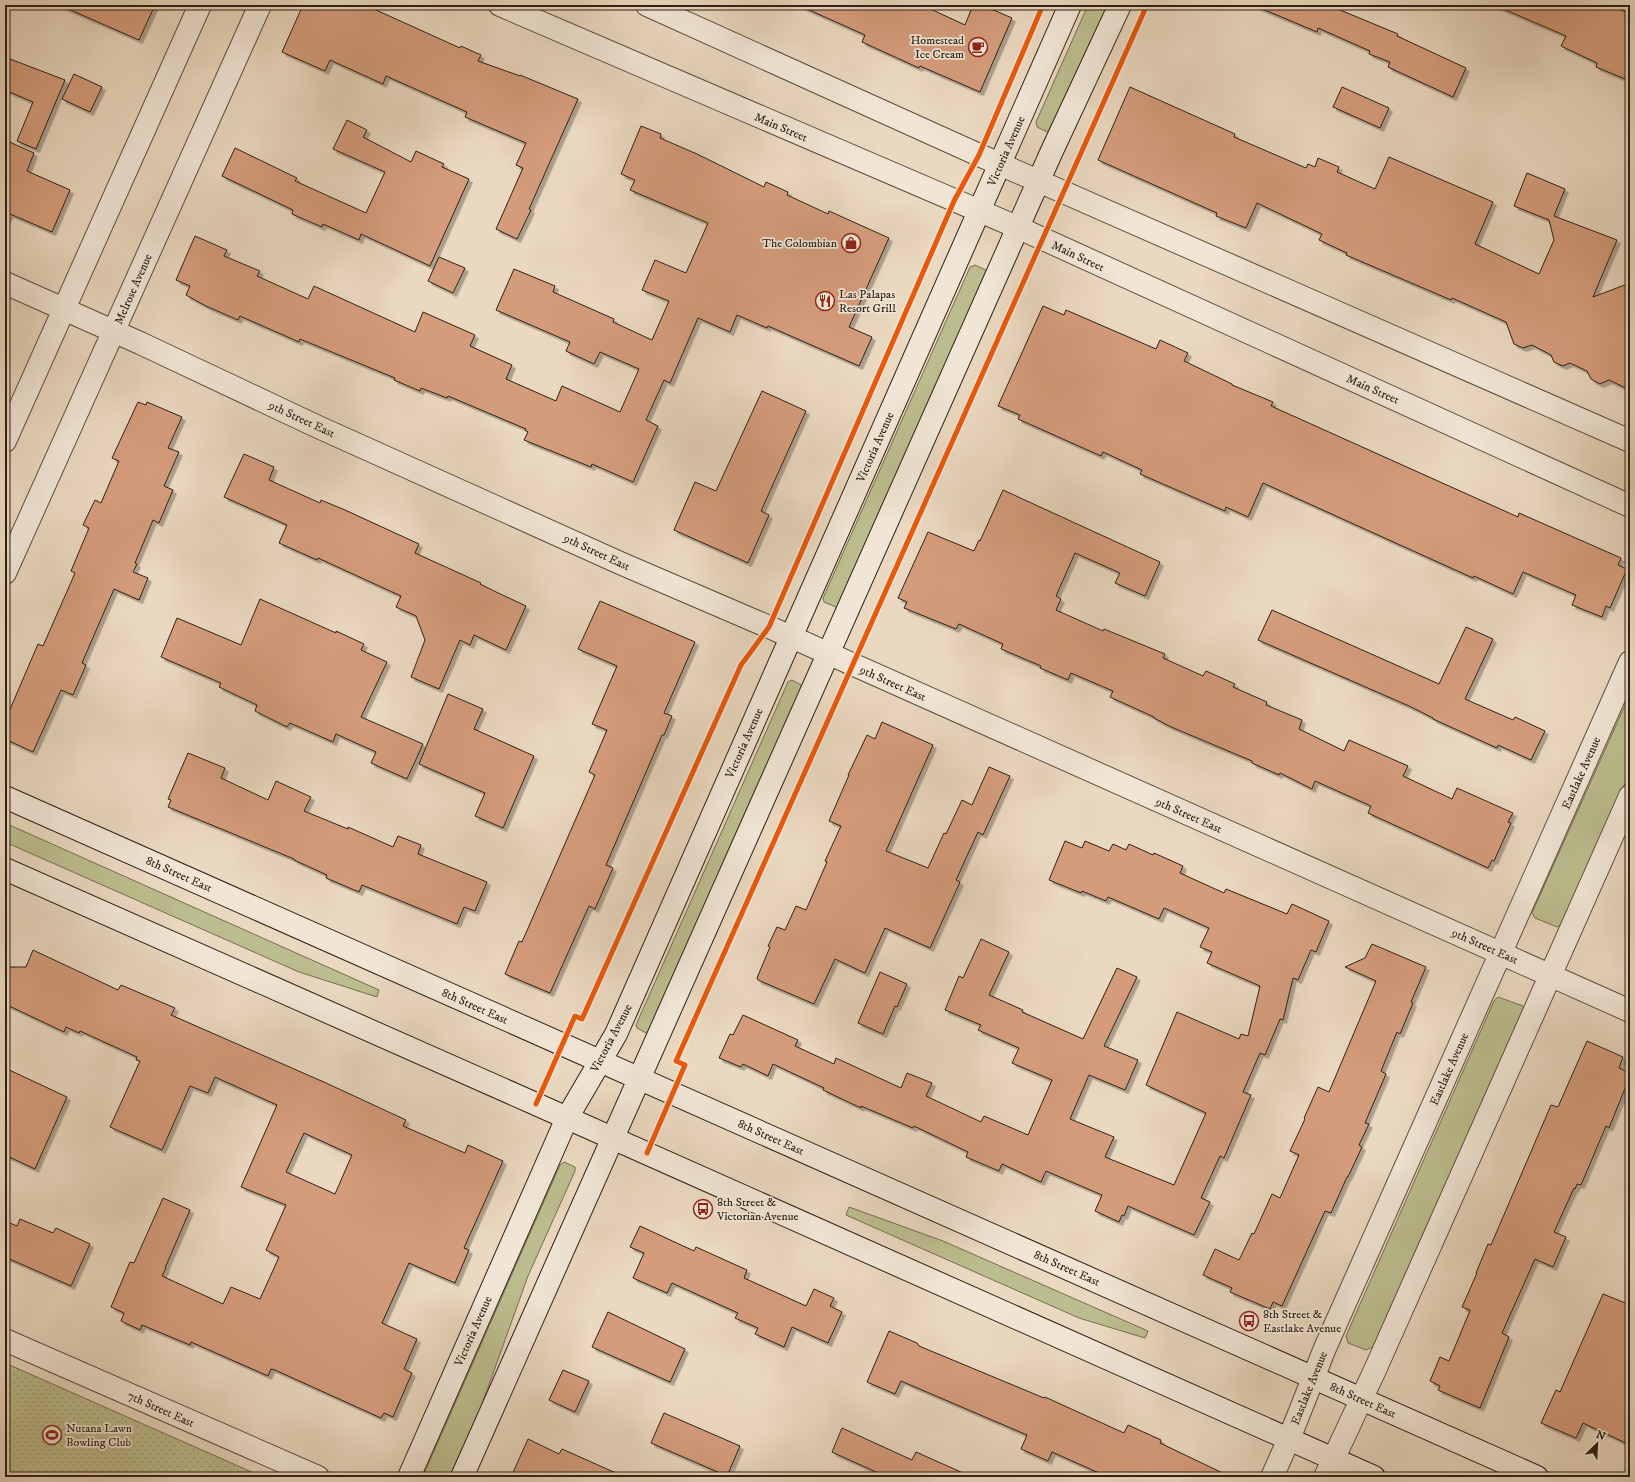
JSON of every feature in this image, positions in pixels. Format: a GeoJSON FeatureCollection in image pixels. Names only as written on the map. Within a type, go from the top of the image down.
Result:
{"type":"FeatureCollection","features":[{"type":"Feature","properties":{"kind":"street"},"geometry":{"type":"LineString","coordinates":[[5,441],[200,5]]}},
{"type":"Feature","properties":{"kind":"street","name":"Melrose Avenue"},"geometry":{"type":"LineString","coordinates":[[5,574],[260,5]]}},
{"type":"Feature","properties":{"kind":"street","name":"Main Street"},"geometry":{"type":"LineString","coordinates":[[500,5],[1019,228],[1630,506]]}},
{"type":"Feature","properties":{"kind":"street"},"geometry":{"type":"LineString","coordinates":[[647,5],[1000,164],[1630,441]]}},
{"type":"Feature","properties":{"kind":"street","name":"Victoria Avenue"},"geometry":{"type":"LineString","coordinates":[[409,1477],[567,1118],[616,1034],[980,212],[1070,5]]}},
{"type":"Feature","properties":{"kind":"street"},"geometry":{"type":"LineString","coordinates":[[462,1477],[1039,181],[1120,5]]}},
{"type":"Feature","properties":{"kind":"street","name":"9th Street East"},"geometry":{"type":"LineString","coordinates":[[5,283],[620,563],[791,637],[1630,1011]]}},
{"type":"Feature","properties":{"kind":"street","name":"Eastlake Avenue"},"geometry":{"type":"LineString","coordinates":[[1272,1477],[1289,1439],[1328,1340],[1630,662]]}},
{"type":"Feature","properties":{"kind":"street"},"geometry":{"type":"LineString","coordinates":[[1329,1468],[1362,1399],[1630,796]]}},
{"type":"Feature","properties":{"kind":"street","name":"8th Street East"},"geometry":{"type":"LineString","coordinates":[[5,797],[1537,1477]]}},
{"type":"Feature","properties":{"kind":"street"},"geometry":{"type":"LineString","coordinates":[[5,869],[614,1138],[1289,1439],[1329,1468],[1374,1477]]}},
{"type":"Feature","properties":{"kind":"street","name":"7th Street East"},"geometry":{"type":"LineString","coordinates":[[5,1340],[318,1477]]}},
{"type":"Feature","properties":{"kind":"green space"},"geometry":{"type":"Polygon","coordinates":[[[1088,5],[1109,5],[1050,132],[1045,131],[1037,127],[1036,122],[1088,5]]]}},
{"type":"Feature","properties":{"kind":"green space"},"geometry":{"type":"Polygon","coordinates":[[[975,265],[988,271],[838,608],[824,602],[823,598],[970,267],[975,265]]]}},
{"type":"Feature","properties":{"kind":"green space"},"geometry":{"type":"Polygon","coordinates":[[[792,680],[803,686],[648,1034],[637,1028],[636,1025],[788,682],[792,680]]]}},
{"type":"Feature","properties":{"kind":"green space"},"geometry":{"type":"Polygon","coordinates":[[[1630,694],[1630,772],[1563,923],[1557,927],[1535,918],[1532,913],[1630,694]]]}},
{"type":"Feature","properties":{"kind":"green space"},"geometry":{"type":"Polygon","coordinates":[[[5,823],[379,990],[377,997],[299,972],[5,842],[5,823]]]}},
{"type":"Feature","properties":{"kind":"green space"},"geometry":{"type":"Polygon","coordinates":[[[1498,997],[1523,1006],[1523,1012],[1375,1346],[1366,1350],[1348,1343],[1346,1336],[1494,1001],[1498,997]]]}},
{"type":"Feature","properties":{"kind":"green space"},"geometry":{"type":"Polygon","coordinates":[[[564,1162],[575,1167],[575,1171],[528,1276],[472,1432],[454,1477],[426,1477],[424,1473],[560,1165],[564,1162]]]}},
{"type":"Feature","properties":{"kind":"green space"},"geometry":{"type":"Polygon","coordinates":[[[849,1207],[943,1241],[1148,1331],[1145,1338],[1079,1318],[846,1215],[849,1207]]]}},
{"type":"Feature","properties":{"kind":"green space"},"geometry":{"type":"Polygon","coordinates":[[[5,1363],[263,1477],[5,1477],[5,1363]]]}},
{"type":"Feature","properties":{"kind":"building"},"geometry":{"type":"Polygon","coordinates":[[[59,5],[155,5],[139,40],[59,5]]]}},
{"type":"Feature","properties":{"kind":"building"},"geometry":{"type":"Polygon","coordinates":[[[303,5],[365,5],[460,48],[461,46],[481,55],[478,61],[520,75],[578,99],[529,209],[531,210],[517,239],[496,229],[523,168],[516,165],[526,143],[465,117],[467,112],[386,76],[383,84],[330,60],[325,71],[282,52],[303,5]]]}},
{"type":"Feature","properties":{"kind":"building"},"geometry":{"type":"Polygon","coordinates":[[[798,5],[922,5],[965,25],[973,5],[982,5],[1012,18],[980,92],[920,66],[919,68],[862,42],[865,35],[798,5]]]}},
{"type":"Feature","properties":{"kind":"building"},"geometry":{"type":"Polygon","coordinates":[[[1253,5],[1328,5],[1398,34],[1397,36],[1466,68],[1453,97],[1388,67],[1390,62],[1369,54],[1370,51],[1318,28],[1317,32],[1253,5]]]}},
{"type":"Feature","properties":{"kind":"building"},"geometry":{"type":"Polygon","coordinates":[[[1494,5],[1610,5],[1630,14],[1630,67],[1625,79],[1596,67],[1597,63],[1561,46],[1566,36],[1494,5]]]}},
{"type":"Feature","properties":{"kind":"building"},"geometry":{"type":"Polygon","coordinates":[[[10,59],[65,80],[36,149],[17,141],[33,102],[5,90],[5,73],[10,59]]]}},
{"type":"Feature","properties":{"kind":"building"},"geometry":{"type":"Polygon","coordinates":[[[74,74],[102,87],[90,112],[62,99],[74,74]]]}},
{"type":"Feature","properties":{"kind":"building"},"geometry":{"type":"Polygon","coordinates":[[[1130,87],[1235,134],[1234,137],[1306,168],[1308,164],[1315,167],[1318,158],[1339,167],[1337,172],[1375,189],[1389,157],[1493,202],[1475,244],[1539,274],[1554,240],[1549,220],[1514,206],[1527,173],[1565,189],[1554,216],[1617,240],[1593,297],[1630,283],[1630,390],[1609,380],[1600,384],[1591,379],[1587,371],[1570,363],[1563,366],[1554,362],[1551,355],[1532,345],[1523,348],[1514,344],[1506,322],[1452,298],[1451,300],[1346,255],[1347,253],[1319,240],[1322,234],[1257,203],[1246,228],[1216,216],[1217,213],[1098,160],[1130,87]]]}},
{"type":"Feature","properties":{"kind":"building"},"geometry":{"type":"Polygon","coordinates":[[[1342,87],[1389,108],[1380,128],[1333,107],[1342,87]]]}},
{"type":"Feature","properties":{"kind":"building"},"geometry":{"type":"Polygon","coordinates":[[[347,120],[367,130],[363,137],[411,162],[416,151],[444,164],[442,167],[469,179],[430,266],[361,234],[359,240],[323,224],[322,227],[292,214],[293,210],[222,176],[235,148],[297,178],[295,181],[366,213],[385,172],[333,149],[347,120]]]}},
{"type":"Feature","properties":{"kind":"building"},"geometry":{"type":"Polygon","coordinates":[[[641,126],[661,134],[660,138],[697,154],[764,187],[766,182],[788,192],[787,195],[828,214],[829,211],[889,238],[849,327],[872,337],[859,366],[768,326],[767,328],[737,315],[730,332],[698,318],[670,383],[664,380],[646,420],[658,426],[633,482],[592,464],[591,467],[524,440],[528,432],[525,430],[526,429],[448,396],[447,398],[421,388],[420,391],[394,380],[395,378],[300,339],[299,342],[240,316],[238,320],[206,306],[186,295],[190,286],[176,280],[195,236],[227,250],[224,256],[260,271],[257,276],[308,299],[314,286],[415,332],[423,312],[475,335],[470,346],[512,365],[506,379],[556,401],[562,386],[620,412],[639,369],[600,352],[594,364],[566,351],[570,342],[496,310],[514,269],[555,286],[553,292],[614,319],[613,322],[652,340],[669,301],[642,290],[655,260],[686,273],[708,223],[630,190],[635,180],[621,174],[641,126]]]}},
{"type":"Feature","properties":{"kind":"building"},"geometry":{"type":"Polygon","coordinates":[[[5,140],[34,153],[27,171],[70,190],[52,232],[10,214],[5,223],[5,140]]]}},
{"type":"Feature","properties":{"kind":"building"},"geometry":{"type":"Polygon","coordinates":[[[439,257],[465,268],[453,293],[428,281],[439,257]]]}},
{"type":"Feature","properties":{"kind":"building"},"geometry":{"type":"Polygon","coordinates":[[[1043,306],[1064,315],[1066,310],[1156,349],[1160,340],[1188,353],[1184,361],[1232,385],[1273,402],[1271,406],[1518,517],[1519,513],[1621,558],[1618,565],[1627,569],[1610,608],[1606,606],[1602,617],[1572,605],[1576,595],[1523,572],[1513,594],[1474,576],[1473,578],[1263,483],[1248,517],[1226,507],[1225,511],[1140,474],[1142,470],[1103,452],[1101,456],[1018,419],[1020,415],[998,406],[1043,306]]]}},
{"type":"Feature","properties":{"kind":"building"},"geometry":{"type":"Polygon","coordinates":[[[762,391],[806,411],[761,511],[769,515],[748,563],[674,530],[695,482],[716,491],[762,391]]]}},
{"type":"Feature","properties":{"kind":"building"},"geometry":{"type":"Polygon","coordinates":[[[138,402],[146,405],[147,402],[182,417],[168,448],[179,452],[164,486],[173,490],[159,523],[153,520],[135,563],[137,564],[133,572],[148,578],[139,600],[114,589],[82,663],[86,665],[73,695],[61,690],[33,752],[5,739],[5,721],[38,644],[43,646],[75,573],[71,571],[89,528],[83,525],[95,500],[101,503],[119,461],[112,458],[138,402]]]}},
{"type":"Feature","properties":{"kind":"building"},"geometry":{"type":"Polygon","coordinates":[[[244,454],[274,467],[269,480],[320,503],[321,500],[345,510],[419,544],[415,553],[481,583],[480,584],[526,606],[506,650],[474,635],[470,645],[460,640],[439,689],[411,677],[425,640],[416,616],[396,607],[401,596],[318,558],[317,560],[279,543],[287,525],[224,497],[244,454]]]}},
{"type":"Feature","properties":{"kind":"building"},"geometry":{"type":"Polygon","coordinates":[[[1003,490],[1160,562],[1145,596],[1115,583],[1120,573],[1075,553],[1056,596],[1061,599],[1056,610],[1103,631],[1104,629],[1165,654],[1163,658],[1203,676],[1206,671],[1235,684],[1233,687],[1267,702],[1266,705],[1302,720],[1299,729],[1344,751],[1349,740],[1408,766],[1403,776],[1452,799],[1457,788],[1513,813],[1508,822],[1511,823],[1494,861],[1492,860],[1488,868],[1368,813],[1371,806],[1315,781],[1312,789],[1280,773],[1279,775],[1252,763],[1252,761],[1169,726],[1154,717],[1110,697],[1113,691],[1071,673],[1068,680],[1040,668],[1041,666],[1001,649],[1003,644],[959,624],[956,629],[904,608],[907,602],[898,598],[928,532],[974,551],[1003,490]]]}},
{"type":"Feature","properties":{"kind":"building"},"geometry":{"type":"Polygon","coordinates":[[[260,599],[364,644],[361,650],[387,662],[361,717],[423,744],[407,779],[371,763],[376,752],[336,734],[333,742],[290,723],[287,727],[255,711],[257,705],[219,687],[221,683],[161,657],[177,618],[241,645],[260,599]]]}},
{"type":"Feature","properties":{"kind":"building"},"geometry":{"type":"Polygon","coordinates":[[[600,601],[695,642],[664,713],[672,716],[664,735],[662,735],[606,865],[613,868],[595,909],[589,906],[550,993],[505,974],[519,941],[522,942],[595,775],[589,772],[607,730],[592,724],[617,666],[578,649],[600,601]]]}},
{"type":"Feature","properties":{"kind":"building"},"geometry":{"type":"Polygon","coordinates":[[[1272,610],[1439,684],[1466,627],[1493,639],[1465,699],[1513,720],[1515,717],[1545,731],[1531,760],[1498,745],[1497,748],[1433,719],[1409,706],[1258,640],[1272,610]]]}},
{"type":"Feature","properties":{"kind":"building"},"geometry":{"type":"Polygon","coordinates":[[[448,694],[483,709],[474,729],[534,756],[503,828],[475,816],[485,793],[419,764],[448,694]]]}},
{"type":"Feature","properties":{"kind":"building"},"geometry":{"type":"Polygon","coordinates":[[[882,722],[933,745],[886,851],[928,868],[944,833],[946,834],[962,800],[972,805],[989,767],[1010,776],[983,835],[978,832],[956,880],[960,882],[930,948],[885,928],[865,973],[835,959],[814,1004],[758,980],[757,978],[770,947],[768,946],[777,927],[785,930],[796,906],[806,910],[827,862],[825,861],[841,826],[829,821],[848,775],[867,735],[875,739],[882,722]]]}},
{"type":"Feature","properties":{"kind":"building"},"geometry":{"type":"Polygon","coordinates":[[[188,753],[225,768],[221,778],[268,800],[276,781],[311,797],[304,811],[348,829],[348,827],[393,847],[398,836],[421,845],[418,854],[487,882],[475,911],[464,907],[457,924],[362,885],[359,892],[326,878],[327,875],[294,859],[168,807],[171,800],[168,799],[188,753]]]}},
{"type":"Feature","properties":{"kind":"building"},"geometry":{"type":"Polygon","coordinates":[[[1065,841],[1082,848],[1085,841],[1109,851],[1113,844],[1126,850],[1129,844],[1183,866],[1180,873],[1224,893],[1226,889],[1287,914],[1292,904],[1329,921],[1316,952],[1311,950],[1298,980],[1293,978],[1283,1020],[1280,1019],[1265,1055],[1260,1053],[1243,1092],[1251,1095],[1224,1158],[1220,1156],[1201,1198],[1210,1202],[1194,1235],[1128,1206],[1124,1216],[1122,1215],[1119,1222],[1095,1211],[1102,1195],[1046,1171],[1041,1182],[1002,1164],[999,1171],[966,1157],[968,1152],[914,1126],[913,1128],[861,1106],[861,1108],[823,1090],[824,1088],[773,1064],[768,1076],[743,1064],[741,1067],[719,1058],[730,1034],[733,1035],[743,1015],[798,1040],[795,1046],[834,1064],[836,1058],[901,1088],[907,1073],[932,1083],[926,1096],[981,1122],[984,1116],[1028,1135],[1052,1080],[1012,1063],[1019,1048],[978,1030],[981,1025],[945,1010],[959,976],[963,978],[981,939],[1009,952],[989,995],[1023,1010],[1022,1012],[1083,1039],[1117,968],[1137,977],[1104,1046],[1138,1060],[1125,1090],[1089,1075],[1070,1119],[1114,1137],[1105,1157],[1174,1185],[1206,1113],[1146,1085],[1177,1012],[1239,1039],[1241,1034],[1248,1036],[1260,986],[1207,963],[1212,952],[1200,947],[1209,928],[1164,908],[1159,919],[1108,897],[1106,901],[1049,880],[1065,841]]]}},
{"type":"Feature","properties":{"kind":"building"},"geometry":{"type":"Polygon","coordinates":[[[1372,944],[1426,967],[1411,1002],[1413,1003],[1400,1034],[1397,1032],[1381,1071],[1386,1074],[1365,1123],[1369,1124],[1359,1145],[1362,1147],[1331,1213],[1325,1211],[1282,1306],[1273,1302],[1270,1309],[1230,1292],[1232,1288],[1203,1275],[1215,1249],[1239,1260],[1252,1233],[1254,1234],[1272,1194],[1280,1198],[1299,1155],[1290,1151],[1305,1119],[1304,1118],[1318,1087],[1329,1092],[1376,981],[1345,967],[1365,958],[1372,944]]]}},
{"type":"Feature","properties":{"kind":"building"},"geometry":{"type":"Polygon","coordinates":[[[33,950],[118,990],[121,985],[175,1008],[171,1015],[406,1120],[403,1126],[465,1153],[468,1145],[503,1161],[464,1248],[469,1250],[455,1283],[409,1263],[382,1323],[417,1339],[404,1369],[412,1373],[393,1417],[384,1413],[381,1418],[275,1370],[271,1369],[268,1376],[191,1342],[190,1345],[142,1325],[140,1330],[121,1321],[124,1313],[111,1307],[130,1262],[134,1263],[163,1198],[190,1210],[162,1276],[223,1304],[231,1287],[260,1299],[279,1257],[266,1250],[286,1205],[241,1187],[277,1105],[215,1077],[208,1093],[190,1086],[162,1150],[110,1127],[140,1061],[136,1060],[137,1057],[80,1031],[79,1033],[66,1027],[64,1032],[5,1004],[5,967],[26,967],[33,950]],[[304,1133],[286,1172],[335,1194],[352,1155],[304,1133]]]}},
{"type":"Feature","properties":{"kind":"building"},"geometry":{"type":"Polygon","coordinates":[[[880,972],[907,984],[897,1007],[895,1006],[883,1034],[858,1023],[880,972]]]}},
{"type":"Feature","properties":{"kind":"building"},"geometry":{"type":"Polygon","coordinates":[[[1587,1041],[1623,1057],[1619,1068],[1630,1073],[1630,1076],[1609,1128],[1606,1126],[1581,1185],[1577,1184],[1575,1189],[1574,1188],[1554,1232],[1566,1237],[1553,1267],[1535,1259],[1502,1333],[1509,1337],[1480,1408],[1438,1390],[1440,1386],[1430,1381],[1440,1357],[1449,1361],[1470,1310],[1462,1307],[1488,1244],[1491,1245],[1551,1105],[1558,1107],[1587,1041]]]}},
{"type":"Feature","properties":{"kind":"building"},"geometry":{"type":"Polygon","coordinates":[[[5,1068],[67,1097],[35,1169],[5,1155],[5,1068]]]}},
{"type":"Feature","properties":{"kind":"building"},"geometry":{"type":"Polygon","coordinates":[[[20,1219],[53,1233],[56,1228],[90,1244],[71,1286],[5,1257],[5,1221],[17,1226],[20,1219]]]}},
{"type":"Feature","properties":{"kind":"building"},"geometry":{"type":"Polygon","coordinates":[[[640,1226],[694,1251],[696,1247],[747,1270],[744,1278],[806,1306],[814,1289],[834,1298],[830,1306],[842,1312],[828,1343],[792,1327],[784,1347],[755,1334],[758,1328],[735,1318],[738,1313],[672,1283],[667,1293],[633,1278],[644,1253],[630,1247],[640,1226]]]}},
{"type":"Feature","properties":{"kind":"building"},"geometry":{"type":"Polygon","coordinates":[[[1603,1294],[1630,1305],[1630,1445],[1583,1423],[1576,1438],[1541,1423],[1556,1390],[1560,1392],[1603,1294]]]}},
{"type":"Feature","properties":{"kind":"building"},"geometry":{"type":"Polygon","coordinates":[[[608,1312],[685,1349],[670,1382],[592,1347],[608,1312]]]}},
{"type":"Feature","properties":{"kind":"building"},"geometry":{"type":"Polygon","coordinates":[[[889,1331],[917,1343],[919,1346],[1044,1398],[1045,1397],[1124,1433],[1128,1425],[1161,1440],[1160,1443],[1231,1477],[1108,1477],[1052,1452],[1048,1461],[1021,1449],[1027,1435],[901,1381],[895,1394],[867,1382],[889,1331]]]}},
{"type":"Feature","properties":{"kind":"building"},"geometry":{"type":"Polygon","coordinates":[[[563,1370],[589,1381],[575,1412],[549,1400],[563,1370]]]}},
{"type":"Feature","properties":{"kind":"building"},"geometry":{"type":"Polygon","coordinates":[[[664,1413],[740,1446],[727,1476],[651,1443],[664,1413]]]}},
{"type":"Feature","properties":{"kind":"building"},"geometry":{"type":"Polygon","coordinates":[[[842,1428],[912,1460],[916,1452],[972,1477],[887,1477],[832,1452],[842,1428]]]}},
{"type":"Feature","properties":{"kind":"building"},"geometry":{"type":"Polygon","coordinates":[[[528,1439],[559,1454],[562,1449],[625,1477],[511,1477],[528,1439]]]}},
{"type":"Feature","properties":{"kind":"cycle path"},"geometry":{"type":"LineString","coordinates":[[536,1104],[575,1016],[582,1019],[741,665],[769,627],[954,201],[979,155],[1043,5]]}},
{"type":"Feature","properties":{"kind":"cycle path"},"geometry":{"type":"LineString","coordinates":[[647,1153],[685,1065],[676,1061],[1147,5]]}},
{"type":"Feature","properties":{"kind":"place","name":"Homestead Ice Cream"},"geometry":{"type":"Point","coordinates":[978,47]}},
{"type":"Feature","properties":{"kind":"place","name":"The Colombian"},"geometry":{"type":"Point","coordinates":[851,243]}},
{"type":"Feature","properties":{"kind":"place","name":"Las Palapas Resort Grill"},"geometry":{"type":"Point","coordinates":[825,301]}},
{"type":"Feature","properties":{"kind":"place","name":"8th Street & Victorian Avenue"},"geometry":{"type":"Point","coordinates":[703,1209]}},
{"type":"Feature","properties":{"kind":"place","name":"8th Street & Eastlake Avenue"},"geometry":{"type":"Point","coordinates":[1249,1321]}},
{"type":"Feature","properties":{"kind":"place","name":"Nutana Lawn Bowling Club"},"geometry":{"type":"Point","coordinates":[52,1435]}}]}
